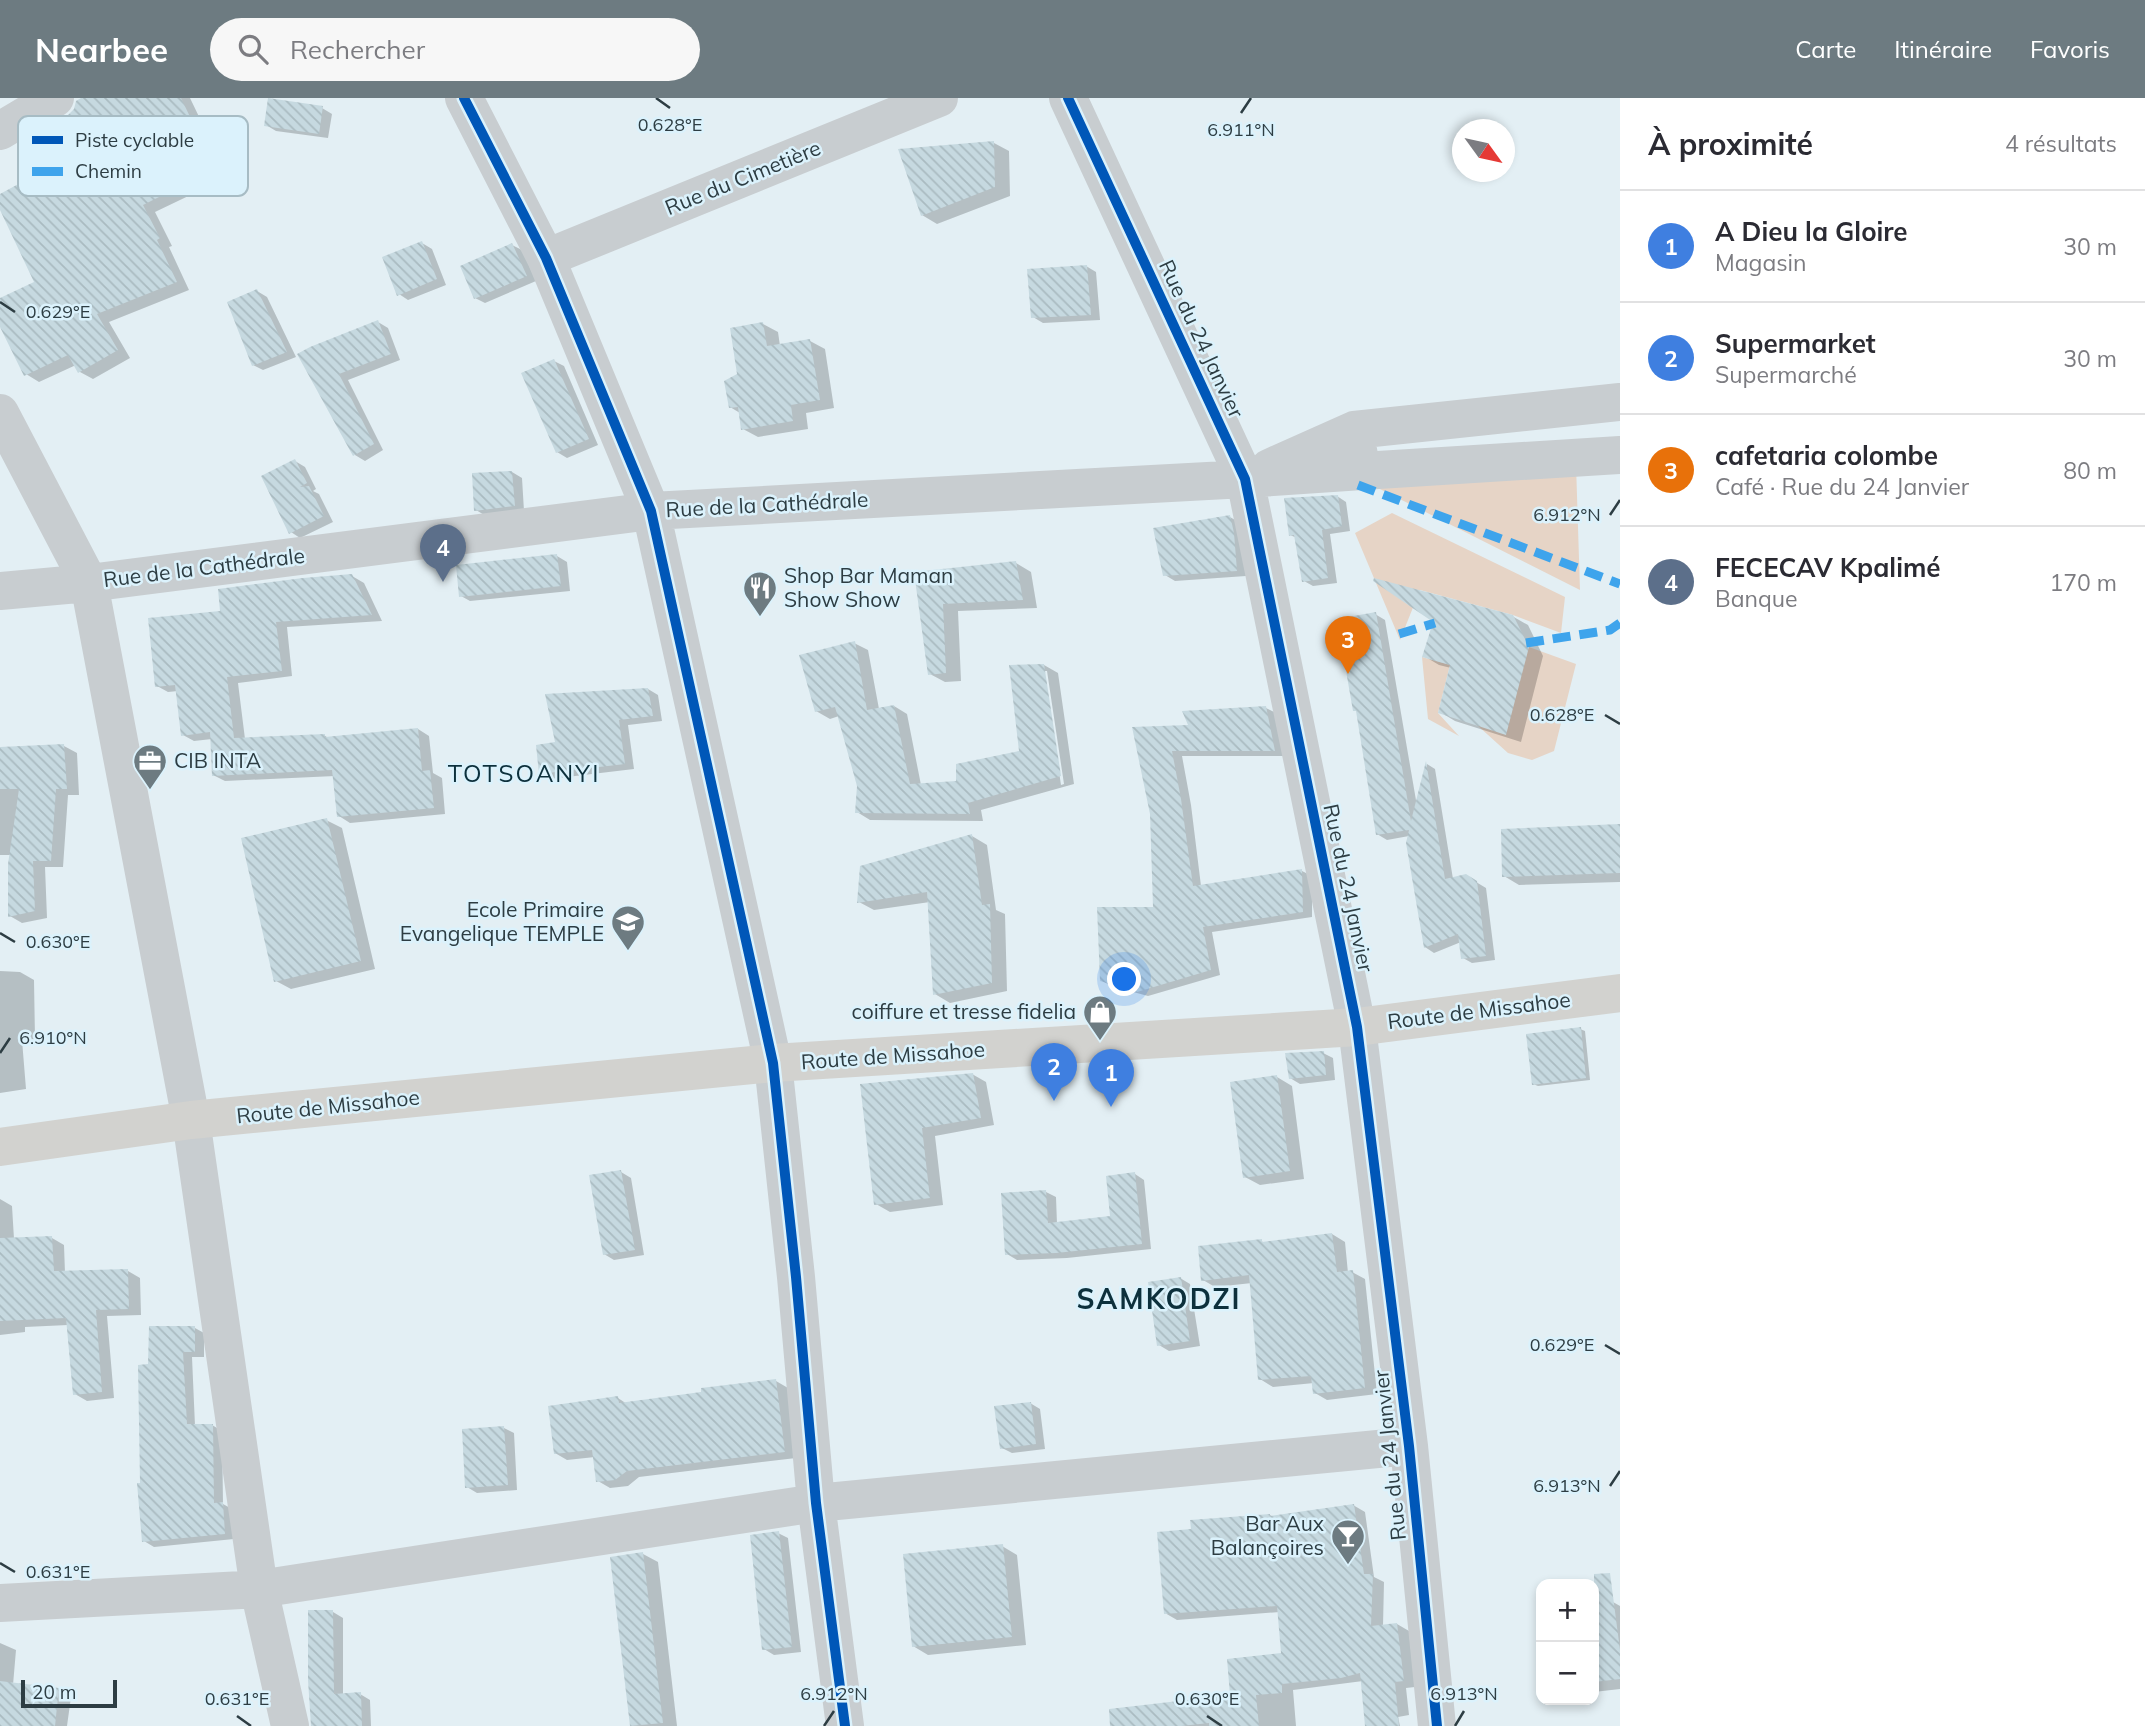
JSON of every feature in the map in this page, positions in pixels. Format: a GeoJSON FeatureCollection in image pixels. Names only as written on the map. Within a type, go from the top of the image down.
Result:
{"type":"FeatureCollection","features":[{"type":"Feature","properties":{"kind":"main road","name":"Route de Missahoe"},"geometry":{"type":"LineString","coordinates":[[0,1147],[191,1120],[773,1063],[1357,1027],[1620,993]]}},
{"type":"Feature","properties":{"kind":"street"},"geometry":{"type":"LineString","coordinates":[[25,116],[55,98]]}},
{"type":"Feature","properties":{"kind":"street"},"geometry":{"type":"LineString","coordinates":[[464,98],[546,258],[651,511],[773,1063],[816,1503],[845,1726]]}},
{"type":"Feature","properties":{"kind":"street","name":"Rue du Cimetière"},"geometry":{"type":"LineString","coordinates":[[546,258],[939,98]]}},
{"type":"Feature","properties":{"kind":"street","name":"Rue du 24 Janvier"},"geometry":{"type":"LineString","coordinates":[[1068,98],[1245,479],[1357,1027],[1409,1446],[1437,1726]]}},
{"type":"Feature","properties":{"kind":"street"},"geometry":{"type":"LineString","coordinates":[[0,131],[18,120]]}},
{"type":"Feature","properties":{"kind":"street"},"geometry":{"type":"LineString","coordinates":[[1245,479],[1354,430],[1620,402]]}},
{"type":"Feature","properties":{"kind":"street"},"geometry":{"type":"LineString","coordinates":[[0,413],[89,583],[191,1120],[259,1589],[290,1726]]}},
{"type":"Feature","properties":{"kind":"street"},"geometry":{"type":"LineString","coordinates":[[1354,430],[1362,471]]}},
{"type":"Feature","properties":{"kind":"street","name":"Rue de la Cathédrale"},"geometry":{"type":"LineString","coordinates":[[0,592],[651,511],[1245,479],[1620,455]]}},
{"type":"Feature","properties":{"kind":"street"},"geometry":{"type":"LineString","coordinates":[[0,1603],[259,1589],[816,1503],[1409,1446]]}},
{"type":"Feature","properties":{"kind":"shaded area"},"geometry":{"type":"Polygon","coordinates":[[[1576,464],[1580,590],[1370,484],[1576,464]]]}},
{"type":"Feature","properties":{"kind":"shaded area"},"geometry":{"type":"Polygon","coordinates":[[[1392,513],[1565,597],[1561,633],[1513,615],[1420,590],[1400,640],[1355,533],[1392,513]]]}},
{"type":"Feature","properties":{"kind":"shaded area"},"geometry":{"type":"Polygon","coordinates":[[[1529,647],[1576,664],[1554,751],[1532,760],[1508,753],[1477,725],[1529,647]]]}},
{"type":"Feature","properties":{"kind":"shaded area"},"geometry":{"type":"Polygon","coordinates":[[[1422,657],[1450,665],[1438,713],[1459,736],[1428,719],[1422,657]]]}},
{"type":"Feature","properties":{"kind":"building"},"geometry":{"type":"Polygon","coordinates":[[[81,98],[181,98],[190,116],[67,116],[74,109],[76,101],[81,98]]]}},
{"type":"Feature","properties":{"kind":"building"},"geometry":{"type":"Polygon","coordinates":[[[268,98],[323,106],[319,134],[264,126],[268,98]]]}},
{"type":"Feature","properties":{"kind":"building"},"geometry":{"type":"Polygon","coordinates":[[[994,141],[995,187],[921,216],[898,149],[994,141]]]}},
{"type":"Feature","properties":{"kind":"building"},"geometry":{"type":"Polygon","coordinates":[[[18,184],[18,196],[161,196],[143,205],[160,238],[157,240],[177,282],[97,314],[118,350],[78,373],[68,355],[24,376],[0,327],[0,298],[34,282],[0,210],[0,194],[18,184]]]}},
{"type":"Feature","properties":{"kind":"building"},"geometry":{"type":"Polygon","coordinates":[[[422,241],[437,279],[397,296],[382,257],[422,241]]]}},
{"type":"Feature","properties":{"kind":"building"},"geometry":{"type":"Polygon","coordinates":[[[512,243],[527,276],[474,299],[460,266],[512,243]]]}},
{"type":"Feature","properties":{"kind":"building"},"geometry":{"type":"Polygon","coordinates":[[[1087,265],[1091,315],[1031,318],[1027,269],[1087,265]]]}},
{"type":"Feature","properties":{"kind":"building"},"geometry":{"type":"Polygon","coordinates":[[[257,289],[287,352],[252,366],[227,302],[257,289]]]}},
{"type":"Feature","properties":{"kind":"building"},"geometry":{"type":"Polygon","coordinates":[[[378,320],[391,354],[339,374],[374,444],[353,456],[297,354],[378,320]]]}},
{"type":"Feature","properties":{"kind":"building"},"geometry":{"type":"Polygon","coordinates":[[[763,322],[767,346],[810,339],[820,400],[791,405],[793,421],[741,430],[738,407],[729,408],[724,381],[737,374],[730,328],[763,322]]]}},
{"type":"Feature","properties":{"kind":"building"},"geometry":{"type":"Polygon","coordinates":[[[554,359],[589,439],[556,453],[521,373],[554,359]]]}},
{"type":"Feature","properties":{"kind":"building"},"geometry":{"type":"Polygon","coordinates":[[[295,459],[307,483],[300,487],[309,486],[324,516],[289,534],[261,476],[295,459]]]}},
{"type":"Feature","properties":{"kind":"building"},"geometry":{"type":"Polygon","coordinates":[[[512,471],[515,506],[474,511],[472,473],[512,471]]]}},
{"type":"Feature","properties":{"kind":"building"},"geometry":{"type":"Polygon","coordinates":[[[1338,495],[1342,526],[1322,530],[1328,578],[1302,582],[1294,535],[1289,536],[1284,498],[1338,495]]]}},
{"type":"Feature","properties":{"kind":"building"},"geometry":{"type":"Polygon","coordinates":[[[1230,515],[1237,571],[1163,576],[1153,528],[1230,515]]]}},
{"type":"Feature","properties":{"kind":"building"},"geometry":{"type":"Polygon","coordinates":[[[557,554],[561,586],[459,597],[456,565],[557,554]]]}},
{"type":"Feature","properties":{"kind":"building"},"geometry":{"type":"Polygon","coordinates":[[[1016,561],[1023,600],[943,604],[946,673],[928,675],[914,572],[1016,561]]]}},
{"type":"Feature","properties":{"kind":"building"},"geometry":{"type":"Polygon","coordinates":[[[352,574],[372,615],[276,622],[282,671],[227,677],[234,738],[325,734],[325,737],[418,728],[422,771],[430,770],[434,808],[337,817],[332,770],[212,776],[210,732],[181,736],[175,685],[155,687],[148,618],[220,611],[218,589],[352,574]]]}},
{"type":"Feature","properties":{"kind":"building"},"geometry":{"type":"Polygon","coordinates":[[[1374,578],[1513,615],[1529,647],[1506,735],[1438,713],[1450,665],[1422,657],[1433,622],[1373,581],[1374,578]]]}},
{"type":"Feature","properties":{"kind":"building"},"geometry":{"type":"Polygon","coordinates":[[[1376,612],[1411,821],[1426,761],[1445,879],[1466,874],[1477,881],[1486,956],[1461,959],[1458,934],[1424,948],[1406,843],[1409,830],[1376,835],[1356,711],[1353,711],[1337,619],[1376,612]]]}},
{"type":"Feature","properties":{"kind":"building"},"geometry":{"type":"Polygon","coordinates":[[[855,641],[867,710],[894,705],[910,784],[956,781],[956,764],[1019,751],[1009,665],[1044,664],[1061,776],[968,803],[970,814],[855,813],[857,786],[835,707],[815,712],[799,655],[855,641]]]}},
{"type":"Feature","properties":{"kind":"building"},"geometry":{"type":"Polygon","coordinates":[[[648,688],[653,716],[619,720],[625,764],[539,774],[536,745],[555,742],[545,694],[648,688]]]}},
{"type":"Feature","properties":{"kind":"building"},"geometry":{"type":"Polygon","coordinates":[[[1266,706],[1275,751],[1172,751],[1193,886],[1302,869],[1303,912],[1203,927],[1211,970],[1137,992],[1100,981],[1097,907],[1153,907],[1150,814],[1132,727],[1188,725],[1182,711],[1266,706]]]}},
{"type":"Feature","properties":{"kind":"building"},"geometry":{"type":"Polygon","coordinates":[[[64,744],[67,789],[56,789],[51,861],[33,861],[35,911],[8,917],[8,864],[19,789],[0,789],[0,747],[64,744]]]}},
{"type":"Feature","properties":{"kind":"building"},"geometry":{"type":"Polygon","coordinates":[[[327,818],[361,961],[274,982],[241,838],[327,818]]]}},
{"type":"Feature","properties":{"kind":"building"},"geometry":{"type":"Polygon","coordinates":[[[1620,824],[1620,873],[1502,877],[1501,829],[1620,824]]]}},
{"type":"Feature","properties":{"kind":"building"},"geometry":{"type":"Polygon","coordinates":[[[972,834],[982,905],[990,904],[992,983],[933,995],[927,892],[857,903],[860,866],[972,834]]]}},
{"type":"Feature","properties":{"kind":"building"},"geometry":{"type":"Polygon","coordinates":[[[1581,1027],[1586,1078],[1532,1085],[1526,1034],[1581,1027]]]}},
{"type":"Feature","properties":{"kind":"building"},"geometry":{"type":"Polygon","coordinates":[[[1324,1051],[1326,1075],[1289,1079],[1285,1053],[1324,1051]]]}},
{"type":"Feature","properties":{"kind":"building"},"geometry":{"type":"Polygon","coordinates":[[[973,1073],[981,1118],[922,1128],[930,1198],[874,1205],[860,1084],[973,1073]]]}},
{"type":"Feature","properties":{"kind":"building"},"geometry":{"type":"Polygon","coordinates":[[[1277,1075],[1290,1171],[1243,1178],[1230,1082],[1277,1075]]]}},
{"type":"Feature","properties":{"kind":"building"},"geometry":{"type":"Polygon","coordinates":[[[621,1170],[635,1250],[603,1255],[589,1175],[621,1170]]]}},
{"type":"Feature","properties":{"kind":"building"},"geometry":{"type":"Polygon","coordinates":[[[1135,1172],[1142,1244],[1005,1255],[1001,1193],[1046,1190],[1048,1223],[1110,1216],[1106,1176],[1135,1172]]]}},
{"type":"Feature","properties":{"kind":"building"},"geometry":{"type":"Polygon","coordinates":[[[1332,1233],[1337,1272],[1353,1270],[1365,1388],[1313,1394],[1311,1376],[1258,1380],[1249,1275],[1201,1281],[1198,1246],[1262,1239],[1262,1242],[1332,1233]]]}},
{"type":"Feature","properties":{"kind":"building"},"geometry":{"type":"Polygon","coordinates":[[[52,1236],[54,1271],[128,1269],[129,1309],[96,1310],[102,1392],[73,1395],[66,1318],[0,1321],[0,1238],[52,1236]]]}},
{"type":"Feature","properties":{"kind":"building"},"geometry":{"type":"Polygon","coordinates":[[[1181,1277],[1190,1341],[1157,1346],[1148,1282],[1181,1277]]]}},
{"type":"Feature","properties":{"kind":"building"},"geometry":{"type":"Polygon","coordinates":[[[149,1326],[195,1326],[195,1352],[183,1352],[187,1424],[213,1424],[214,1503],[223,1502],[225,1534],[142,1542],[137,1483],[140,1483],[138,1365],[148,1364],[149,1326]]]}},
{"type":"Feature","properties":{"kind":"building"},"geometry":{"type":"Polygon","coordinates":[[[776,1379],[785,1452],[627,1471],[615,1480],[596,1482],[592,1450],[554,1454],[548,1406],[618,1396],[619,1403],[701,1392],[701,1388],[776,1379]]]}},
{"type":"Feature","properties":{"kind":"building"},"geometry":{"type":"Polygon","coordinates":[[[1031,1402],[1036,1444],[1000,1449],[994,1406],[1031,1402]]]}},
{"type":"Feature","properties":{"kind":"building"},"geometry":{"type":"Polygon","coordinates":[[[504,1426],[508,1485],[465,1488],[462,1429],[504,1426]]]}},
{"type":"Feature","properties":{"kind":"building"},"geometry":{"type":"Polygon","coordinates":[[[1354,1504],[1364,1574],[1373,1574],[1371,1626],[1397,1623],[1404,1681],[1395,1682],[1399,1726],[1365,1726],[1360,1673],[1341,1678],[1282,1684],[1282,1693],[1256,1695],[1259,1726],[1209,1726],[1209,1723],[1181,1726],[1110,1726],[1109,1709],[1230,1695],[1227,1659],[1281,1653],[1277,1606],[1164,1614],[1157,1532],[1191,1529],[1190,1520],[1270,1516],[1354,1504]]]}},
{"type":"Feature","properties":{"kind":"building"},"geometry":{"type":"Polygon","coordinates":[[[779,1531],[792,1647],[762,1650],[750,1535],[779,1531]]]}},
{"type":"Feature","properties":{"kind":"building"},"geometry":{"type":"Polygon","coordinates":[[[1003,1544],[1012,1637],[912,1647],[903,1554],[1003,1544]]]}},
{"type":"Feature","properties":{"kind":"building"},"geometry":{"type":"Polygon","coordinates":[[[643,1552],[663,1723],[630,1726],[610,1557],[643,1552]]]}},
{"type":"Feature","properties":{"kind":"building"},"geometry":{"type":"Polygon","coordinates":[[[1610,1573],[1620,1650],[1620,1679],[1599,1681],[1599,1579],[1594,1579],[1594,1574],[1610,1573]]]}},
{"type":"Feature","properties":{"kind":"building"},"geometry":{"type":"Polygon","coordinates":[[[308,1610],[333,1610],[334,1694],[361,1692],[362,1726],[311,1726],[308,1610]]]}},
{"type":"Feature","properties":{"kind":"building"},"geometry":{"type":"Polygon","coordinates":[[[0,1681],[59,1688],[55,1726],[0,1726],[0,1681]]]}},
{"type":"Feature","properties":{"kind":"marked path"},"geometry":{"type":"LineString","coordinates":[[1358,485],[1620,584]]}},
{"type":"Feature","properties":{"kind":"marked path"},"geometry":{"type":"LineString","coordinates":[[1399,634],[1435,623]]}},
{"type":"Feature","properties":{"kind":"marked path"},"geometry":{"type":"LineString","coordinates":[[1526,643],[1610,630],[1620,623]]}},
{"type":"Feature","properties":{"kind":"cycle path"},"geometry":{"type":"LineString","coordinates":[[464,98],[546,258],[651,511],[773,1063],[816,1503],[845,1726]]}},
{"type":"Feature","properties":{"kind":"cycle path"},"geometry":{"type":"LineString","coordinates":[[1068,98],[1245,479],[1357,1027],[1409,1446],[1437,1726]]}},
{"type":"Feature","properties":{"kind":"place","name":"FECECAV Kpalimé"},"geometry":{"type":"Point","coordinates":[443,582]}},
{"type":"Feature","properties":{"kind":"place","name":"Shop Bar Maman Show Show"},"geometry":{"type":"Point","coordinates":[760,618]}},
{"type":"Feature","properties":{"kind":"place","name":"cafetaria colombe"},"geometry":{"type":"Point","coordinates":[1348,674]}},
{"type":"Feature","properties":{"kind":"place","name":"CIB INTA"},"geometry":{"type":"Point","coordinates":[150,791]}},
{"type":"Feature","properties":{"kind":"place","name":"Ecole Primaire Evangelique TEMPLE"},"geometry":{"type":"Point","coordinates":[628,952]}},
{"type":"Feature","properties":{"kind":"place","name":"coiffure et tresse fidelia"},"geometry":{"type":"Point","coordinates":[1100,1042]}},
{"type":"Feature","properties":{"kind":"place","name":"Supermarket"},"geometry":{"type":"Point","coordinates":[1054,1101]}},
{"type":"Feature","properties":{"kind":"place","name":"A Dieu la Gloire"},"geometry":{"type":"Point","coordinates":[1111,1107]}},
{"type":"Feature","properties":{"kind":"place","name":"Bar Aux Balançoires"},"geometry":{"type":"Point","coordinates":[1348,1566]}},
{"type":"Feature","properties":{"kind":"district","name":"TOTSOANYI"},"geometry":{"type":"Point","coordinates":[524,774]}},
{"type":"Feature","properties":{"kind":"district","name":"SAMKODZI"},"geometry":{"type":"Point","coordinates":[1159,1299]}}]}
